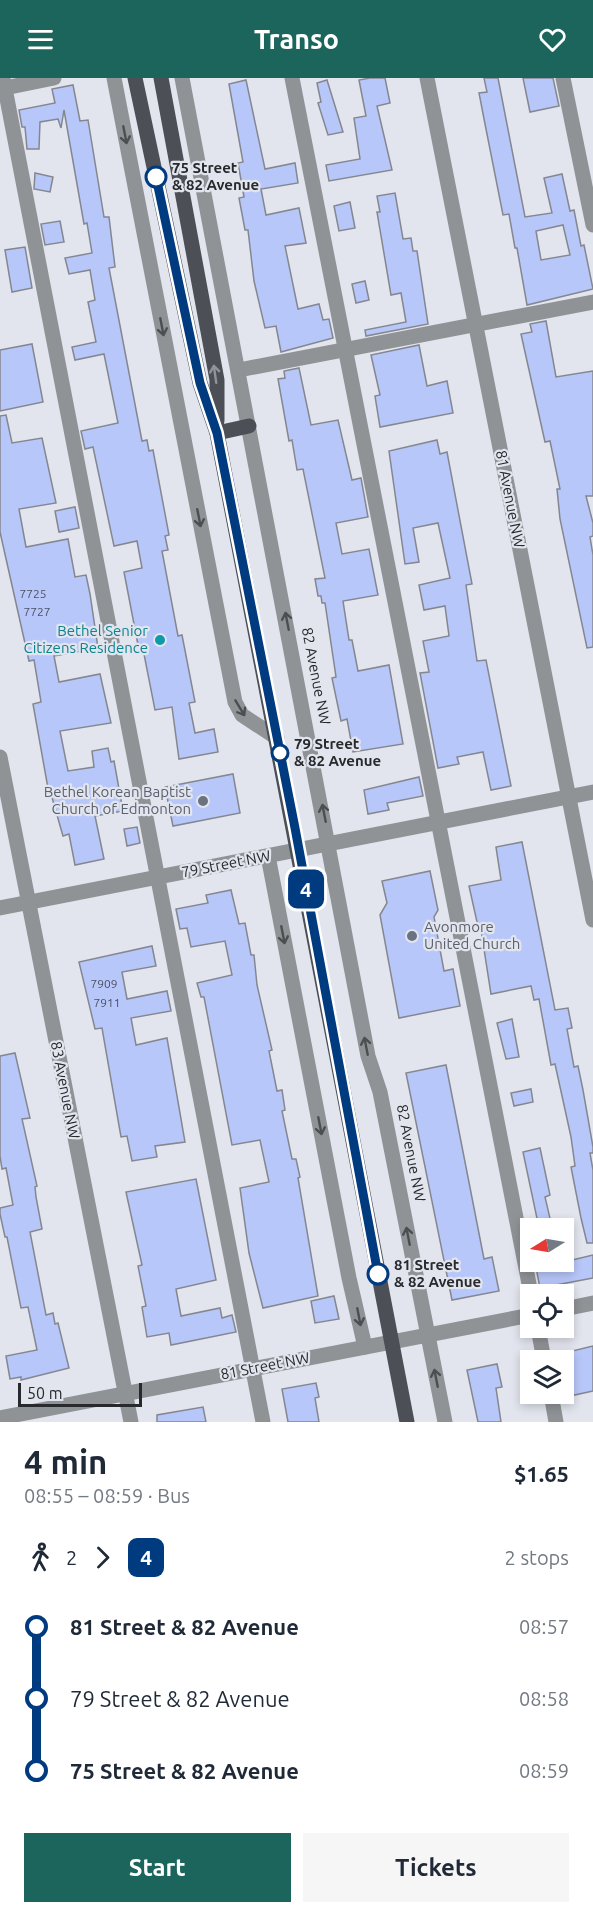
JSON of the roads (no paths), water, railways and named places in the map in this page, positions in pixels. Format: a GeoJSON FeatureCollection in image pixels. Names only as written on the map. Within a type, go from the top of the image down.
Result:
{"type":"FeatureCollection","features":[{"type":"Feature","properties":{"kind":"main road"},"geometry":{"type":"LineString","coordinates":[[135,78],[200,383],[217,433],[299,850],[406,1422]]}},
{"type":"Feature","properties":{"kind":"main road"},"geometry":{"type":"LineString","coordinates":[[161,78],[217,380],[217,433]]}},
{"type":"Feature","properties":{"kind":"main road"},"geometry":{"type":"LineString","coordinates":[[217,433],[249,426]]}},
{"type":"Feature","properties":{"kind":"street"},"geometry":{"type":"LineString","coordinates":[[54,78],[4,83],[263,1422]]}},
{"type":"Feature","properties":{"kind":"street"},"geometry":{"type":"LineString","coordinates":[[114,78],[235,702],[242,715],[277,738]]}},
{"type":"Feature","properties":{"kind":"street","name":"82 Avenue NW"},"geometry":{"type":"LineString","coordinates":[[182,78],[368,1056],[380,1092],[445,1422]]}},
{"type":"Feature","properties":{"kind":"street"},"geometry":{"type":"LineString","coordinates":[[292,78],[529,1284]]}},
{"type":"Feature","properties":{"kind":"street","name":"81 Avenue NW"},"geometry":{"type":"LineString","coordinates":[[427,78],[593,920]]}},
{"type":"Feature","properties":{"kind":"street"},"geometry":{"type":"LineString","coordinates":[[563,78],[593,225]]}},
{"type":"Feature","properties":{"kind":"street"},"geometry":{"type":"LineString","coordinates":[[239,370],[593,302]]}},
{"type":"Feature","properties":{"kind":"street","name":"83 Avenue NW"},"geometry":{"type":"LineString","coordinates":[[0,757],[131,1422]]}},
{"type":"Feature","properties":{"kind":"street","name":"79 Street NW"},"geometry":{"type":"LineString","coordinates":[[0,908],[593,792]]}},
{"type":"Feature","properties":{"kind":"street"},"geometry":{"type":"LineString","coordinates":[[268,856],[349,1278],[365,1347]]}},
{"type":"Feature","properties":{"kind":"street"},"geometry":{"type":"LineString","coordinates":[[574,1307],[593,1303]]}},
{"type":"Feature","properties":{"kind":"street","name":"81 Street NW"},"geometry":{"type":"LineString","coordinates":[[0,1418],[520,1317]]}},
{"type":"Feature","properties":{"kind":"street"},"geometry":{"type":"LineString","coordinates":[[553,1404],[556,1422]]}},
{"type":"Feature","properties":{"kind":"place","name":"75 Street & 82 Avenue"},"geometry":{"type":"Point","coordinates":[156,177]}},
{"type":"Feature","properties":{"kind":"place","name":"Bethel Senior Citizens Residence"},"geometry":{"type":"Point","coordinates":[160,640]}},
{"type":"Feature","properties":{"kind":"place","name":"79 Street & 82 Avenue"},"geometry":{"type":"Point","coordinates":[280,753]}},
{"type":"Feature","properties":{"kind":"place","name":"Bethel Korean Baptist Church of Edmonton"},"geometry":{"type":"Point","coordinates":[203,801]}},
{"type":"Feature","properties":{"kind":"place","name":"Avonmore United Church"},"geometry":{"type":"Point","coordinates":[412,936]}},
{"type":"Feature","properties":{"kind":"place","name":"81 Street & 82 Avenue"},"geometry":{"type":"Point","coordinates":[378,1274]}}]}
